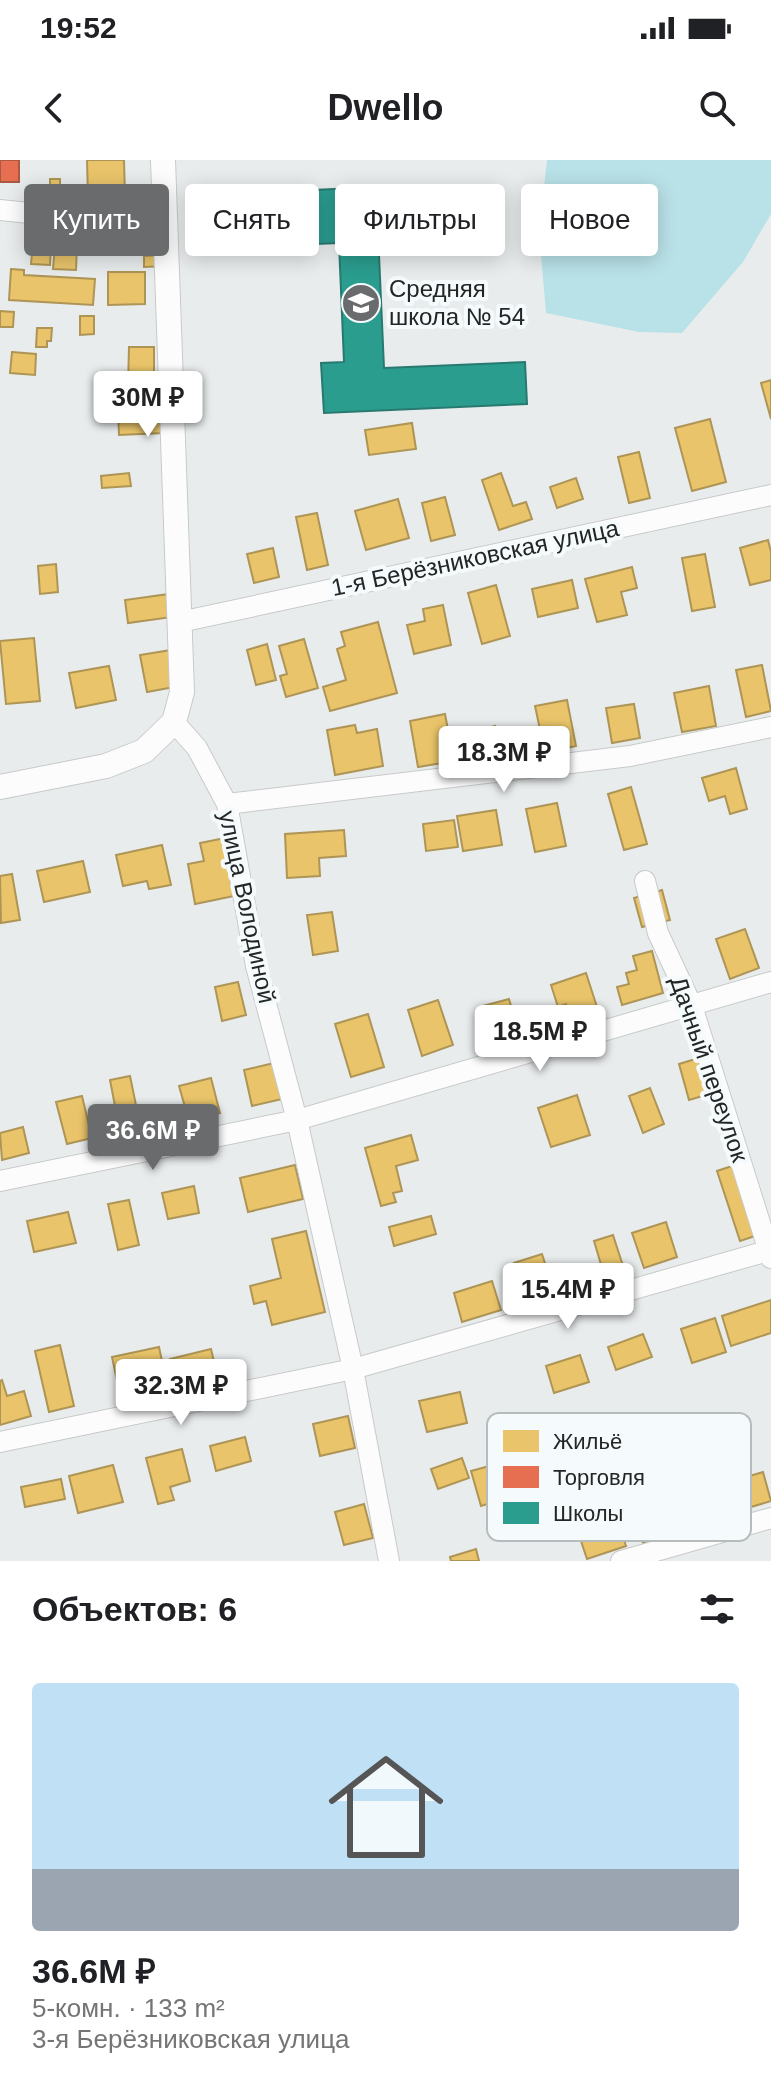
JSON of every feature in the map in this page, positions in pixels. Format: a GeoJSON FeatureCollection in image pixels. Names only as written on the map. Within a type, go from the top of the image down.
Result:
{"type":"FeatureCollection","features":[{"type":"Feature","properties":{"kind":"street"},"geometry":{"type":"LineString","coordinates":[[163,160],[163,184]]}},
{"type":"Feature","properties":{"kind":"street"},"geometry":{"type":"LineString","coordinates":[[0,210],[24,212]]}},
{"type":"Feature","properties":{"kind":"street"},"geometry":{"type":"LineString","coordinates":[[0,787],[106,766],[144,751],[174,722],[182,692],[165,256]]}},
{"type":"Feature","properties":{"kind":"street","name":"1-я Берёзниковская улица"},"geometry":{"type":"LineString","coordinates":[[180,622],[771,495]]}},
{"type":"Feature","properties":{"kind":"street","name":"улица Володиной"},"geometry":{"type":"LineString","coordinates":[[174,722],[197,748],[227,804],[256,966],[297,1120],[353,1369],[389,1561]]}},
{"type":"Feature","properties":{"kind":"street"},"geometry":{"type":"LineString","coordinates":[[227,804],[630,756],[771,727]]}},
{"type":"Feature","properties":{"kind":"street","name":"Дачный переулок"},"geometry":{"type":"LineString","coordinates":[[645,881],[658,933],[692,1006],[770,1253]]}},
{"type":"Feature","properties":{"kind":"street"},"geometry":{"type":"LineString","coordinates":[[0,1181],[297,1120],[771,982]]}},
{"type":"Feature","properties":{"kind":"street"},"geometry":{"type":"LineString","coordinates":[[0,1442],[353,1369],[770,1253]]}},
{"type":"Feature","properties":{"kind":"street"},"geometry":{"type":"LineString","coordinates":[[751,1524],[771,1518]]}},
{"type":"Feature","properties":{"kind":"street"},"geometry":{"type":"LineString","coordinates":[[621,1561],[691,1541]]}},
{"type":"Feature","properties":{"kind":"shaded area"},"geometry":{"type":"Polygon","coordinates":[[[547,160],[771,160],[771,214],[743,262],[682,333],[639,332],[546,313],[541,256],[658,256],[658,184],[544,184],[547,160]]]}},
{"type":"Feature","properties":{"kind":"building: Жильё"},"geometry":{"type":"Polygon","coordinates":[[[87,160],[124,160],[125,184],[88,184],[87,160]]]}},
{"type":"Feature","properties":{"kind":"building: Жильё"},"geometry":{"type":"Polygon","coordinates":[[[50,179],[60,179],[60,184],[50,184],[50,179]]]}},
{"type":"Feature","properties":{"kind":"building: Жильё"},"geometry":{"type":"Polygon","coordinates":[[[32,256],[50,256],[50,265],[31,264],[32,256]]]}},
{"type":"Feature","properties":{"kind":"building: Жильё"},"geometry":{"type":"Polygon","coordinates":[[[54,256],[77,256],[76,270],[53,269],[54,256]]]}},
{"type":"Feature","properties":{"kind":"building: Жильё"},"geometry":{"type":"Polygon","coordinates":[[[144,256],[165,256],[165,266],[144,267],[144,256]]]}},
{"type":"Feature","properties":{"kind":"building: Жильё"},"geometry":{"type":"Polygon","coordinates":[[[11,269],[24,270],[24,275],[95,279],[93,305],[9,300],[11,269]]]}},
{"type":"Feature","properties":{"kind":"building: Жильё"},"geometry":{"type":"Polygon","coordinates":[[[108,272],[145,272],[145,304],[108,305],[108,272]]]}},
{"type":"Feature","properties":{"kind":"building: Жильё"},"geometry":{"type":"Polygon","coordinates":[[[0,311],[14,312],[13,327],[0,327],[0,311]]]}},
{"type":"Feature","properties":{"kind":"building: Жильё"},"geometry":{"type":"Polygon","coordinates":[[[80,316],[94,316],[94,334],[80,335],[80,316]]]}},
{"type":"Feature","properties":{"kind":"building: Жильё"},"geometry":{"type":"Polygon","coordinates":[[[37,328],[52,328],[47,347],[36,347],[37,328]]]}},
{"type":"Feature","properties":{"kind":"building: Жильё"},"geometry":{"type":"Polygon","coordinates":[[[129,347],[154,347],[154,386],[128,386],[129,347]]]}},
{"type":"Feature","properties":{"kind":"building: Жильё"},"geometry":{"type":"Polygon","coordinates":[[[12,352],[36,354],[35,375],[10,373],[12,352]]]}},
{"type":"Feature","properties":{"kind":"building: Жильё"},"geometry":{"type":"Polygon","coordinates":[[[771,380],[771,419],[761,383],[771,380]]]}},
{"type":"Feature","properties":{"kind":"building: Жильё"},"geometry":{"type":"Polygon","coordinates":[[[163,407],[164,433],[119,435],[118,409],[163,407]]]}},
{"type":"Feature","properties":{"kind":"building: Жильё"},"geometry":{"type":"Polygon","coordinates":[[[710,419],[726,482],[692,491],[675,428],[710,419]]]}},
{"type":"Feature","properties":{"kind":"building: Жильё"},"geometry":{"type":"Polygon","coordinates":[[[412,423],[416,449],[369,455],[365,430],[412,423]]]}},
{"type":"Feature","properties":{"kind":"building: Жильё"},"geometry":{"type":"Polygon","coordinates":[[[639,452],[650,498],[629,503],[618,457],[639,452]]]}},
{"type":"Feature","properties":{"kind":"building: Жильё"},"geometry":{"type":"Polygon","coordinates":[[[129,473],[131,486],[102,488],[101,476],[129,473]]]}},
{"type":"Feature","properties":{"kind":"building: Жильё"},"geometry":{"type":"Polygon","coordinates":[[[501,473],[513,506],[526,502],[532,519],[499,530],[482,480],[501,473]]]}},
{"type":"Feature","properties":{"kind":"building: Жильё"},"geometry":{"type":"Polygon","coordinates":[[[576,478],[583,499],[557,508],[550,487],[576,478]]]}},
{"type":"Feature","properties":{"kind":"building: Жильё"},"geometry":{"type":"Polygon","coordinates":[[[445,497],[455,535],[431,541],[422,503],[445,497]]]}},
{"type":"Feature","properties":{"kind":"building: Жильё"},"geometry":{"type":"Polygon","coordinates":[[[398,499],[409,538],[366,550],[355,511],[398,499]]]}},
{"type":"Feature","properties":{"kind":"building: Жильё"},"geometry":{"type":"Polygon","coordinates":[[[317,513],[328,565],[307,570],[296,517],[317,513]]]}},
{"type":"Feature","properties":{"kind":"building: Жильё"},"geometry":{"type":"Polygon","coordinates":[[[768,540],[771,580],[750,585],[740,548],[768,540]]]}},
{"type":"Feature","properties":{"kind":"building: Жильё"},"geometry":{"type":"Polygon","coordinates":[[[273,548],[279,577],[254,583],[247,554],[273,548]]]}},
{"type":"Feature","properties":{"kind":"building: Жильё"},"geometry":{"type":"Polygon","coordinates":[[[705,554],[715,607],[692,611],[682,558],[705,554]]]}},
{"type":"Feature","properties":{"kind":"building: Жильё"},"geometry":{"type":"Polygon","coordinates":[[[56,564],[58,592],[40,594],[38,566],[56,564]]]}},
{"type":"Feature","properties":{"kind":"building: Жильё"},"geometry":{"type":"Polygon","coordinates":[[[632,567],[637,588],[621,592],[627,615],[597,622],[585,579],[632,567]]]}},
{"type":"Feature","properties":{"kind":"building: Жильё"},"geometry":{"type":"Polygon","coordinates":[[[572,580],[578,608],[538,617],[532,589],[572,580]]]}},
{"type":"Feature","properties":{"kind":"building: Жильё"},"geometry":{"type":"Polygon","coordinates":[[[496,585],[510,636],[482,644],[468,593],[496,585]]]}},
{"type":"Feature","properties":{"kind":"building: Жильё"},"geometry":{"type":"Polygon","coordinates":[[[169,594],[172,617],[128,623],[125,600],[169,594]]]}},
{"type":"Feature","properties":{"kind":"building: Жильё"},"geometry":{"type":"Polygon","coordinates":[[[443,605],[451,645],[414,654],[407,625],[425,621],[423,609],[443,605]]]}},
{"type":"Feature","properties":{"kind":"building: Жильё"},"geometry":{"type":"Polygon","coordinates":[[[378,622],[397,693],[330,711],[323,687],[346,680],[337,649],[345,646],[341,632],[378,622]]]}},
{"type":"Feature","properties":{"kind":"building: Жильё"},"geometry":{"type":"Polygon","coordinates":[[[34,638],[40,701],[6,704],[0,641],[34,638]]]}},
{"type":"Feature","properties":{"kind":"building: Жильё"},"geometry":{"type":"Polygon","coordinates":[[[304,639],[318,688],[286,697],[280,676],[287,674],[279,646],[304,639]]]}},
{"type":"Feature","properties":{"kind":"building: Жильё"},"geometry":{"type":"Polygon","coordinates":[[[267,644],[276,680],[256,685],[247,650],[267,644]]]}},
{"type":"Feature","properties":{"kind":"building: Жильё"},"geometry":{"type":"Polygon","coordinates":[[[177,649],[185,685],[147,692],[140,655],[177,649]]]}},
{"type":"Feature","properties":{"kind":"building: Жильё"},"geometry":{"type":"Polygon","coordinates":[[[762,665],[771,711],[746,717],[736,670],[762,665]]]}},
{"type":"Feature","properties":{"kind":"building: Жильё"},"geometry":{"type":"Polygon","coordinates":[[[109,666],[116,700],[76,708],[69,673],[109,666]]]}},
{"type":"Feature","properties":{"kind":"building: Жильё"},"geometry":{"type":"Polygon","coordinates":[[[709,686],[716,726],[682,732],[674,693],[709,686]]]}},
{"type":"Feature","properties":{"kind":"building: Жильё"},"geometry":{"type":"Polygon","coordinates":[[[567,700],[576,746],[545,753],[535,706],[567,700]]]}},
{"type":"Feature","properties":{"kind":"building: Жильё"},"geometry":{"type":"Polygon","coordinates":[[[634,704],[640,738],[612,743],[606,708],[634,704]]]}},
{"type":"Feature","properties":{"kind":"building: Жильё"},"geometry":{"type":"Polygon","coordinates":[[[445,714],[454,761],[418,767],[410,721],[445,714]]]}},
{"type":"Feature","properties":{"kind":"building: Жильё"},"geometry":{"type":"Polygon","coordinates":[[[355,725],[357,733],[377,729],[383,766],[335,775],[327,730],[355,725]]]}},
{"type":"Feature","properties":{"kind":"building: Жильё"},"geometry":{"type":"Polygon","coordinates":[[[495,726],[501,755],[482,759],[476,731],[495,726]]]}},
{"type":"Feature","properties":{"kind":"building: Жильё"},"geometry":{"type":"Polygon","coordinates":[[[736,768],[747,809],[730,814],[725,796],[709,801],[702,778],[736,768]]]}},
{"type":"Feature","properties":{"kind":"building: Жильё"},"geometry":{"type":"Polygon","coordinates":[[[631,787],[647,844],[624,850],[608,794],[631,787]]]}},
{"type":"Feature","properties":{"kind":"building: Жильё"},"geometry":{"type":"Polygon","coordinates":[[[557,803],[566,846],[535,852],[526,809],[557,803]]]}},
{"type":"Feature","properties":{"kind":"building: Жильё"},"geometry":{"type":"Polygon","coordinates":[[[496,810],[502,845],[463,851],[457,816],[496,810]]]}},
{"type":"Feature","properties":{"kind":"building: Жильё"},"geometry":{"type":"Polygon","coordinates":[[[454,820],[458,847],[426,851],[423,824],[454,820]]]}},
{"type":"Feature","properties":{"kind":"building: Жильё"},"geometry":{"type":"Polygon","coordinates":[[[344,830],[346,856],[319,858],[320,876],[287,878],[285,834],[344,830]]]}},
{"type":"Feature","properties":{"kind":"building: Жильё"},"geometry":{"type":"Polygon","coordinates":[[[230,837],[235,863],[227,864],[234,896],[195,904],[188,864],[204,861],[200,843],[230,837]]]}},
{"type":"Feature","properties":{"kind":"building: Жильё"},"geometry":{"type":"Polygon","coordinates":[[[162,845],[171,885],[149,889],[147,881],[123,886],[116,855],[162,845]]]}},
{"type":"Feature","properties":{"kind":"building: Жильё"},"geometry":{"type":"Polygon","coordinates":[[[83,861],[90,892],[44,902],[37,871],[83,861]]]}},
{"type":"Feature","properties":{"kind":"building: Жильё"},"geometry":{"type":"Polygon","coordinates":[[[12,874],[20,920],[1,923],[0,876],[12,874]]]}},
{"type":"Feature","properties":{"kind":"building: Жильё"},"geometry":{"type":"Polygon","coordinates":[[[662,890],[670,920],[642,927],[634,898],[662,890]]]}},
{"type":"Feature","properties":{"kind":"building: Жильё"},"geometry":{"type":"Polygon","coordinates":[[[332,912],[338,951],[313,955],[307,915],[332,912]]]}},
{"type":"Feature","properties":{"kind":"building: Жильё"},"geometry":{"type":"Polygon","coordinates":[[[745,929],[759,968],[730,979],[716,939],[745,929]]]}},
{"type":"Feature","properties":{"kind":"building: Жильё"},"geometry":{"type":"Polygon","coordinates":[[[652,951],[663,993],[622,1005],[617,987],[629,984],[626,973],[637,970],[633,956],[652,951]]]}},
{"type":"Feature","properties":{"kind":"building: Жильё"},"geometry":{"type":"Polygon","coordinates":[[[586,973],[598,1010],[571,1019],[566,1004],[558,1007],[551,985],[586,973]]]}},
{"type":"Feature","properties":{"kind":"building: Жильё"},"geometry":{"type":"Polygon","coordinates":[[[238,982],[246,1015],[222,1021],[215,987],[238,982]]]}},
{"type":"Feature","properties":{"kind":"building: Жильё"},"geometry":{"type":"Polygon","coordinates":[[[509,999],[518,1030],[493,1038],[483,1006],[509,999]]]}},
{"type":"Feature","properties":{"kind":"building: Жильё"},"geometry":{"type":"Polygon","coordinates":[[[438,1000],[453,1045],[422,1056],[408,1010],[438,1000]]]}},
{"type":"Feature","properties":{"kind":"building: Жильё"},"geometry":{"type":"Polygon","coordinates":[[[368,1014],[384,1067],[351,1077],[335,1024],[368,1014]]]}},
{"type":"Feature","properties":{"kind":"building: Жильё"},"geometry":{"type":"Polygon","coordinates":[[[712,1054],[723,1090],[689,1100],[679,1064],[712,1054]]]}},
{"type":"Feature","properties":{"kind":"building: Жильё"},"geometry":{"type":"Polygon","coordinates":[[[274,1063],[282,1099],[252,1106],[244,1070],[274,1063]]]}},
{"type":"Feature","properties":{"kind":"building: Жильё"},"geometry":{"type":"Polygon","coordinates":[[[130,1076],[137,1110],[152,1108],[155,1125],[120,1132],[110,1080],[130,1076]]]}},
{"type":"Feature","properties":{"kind":"building: Жильё"},"geometry":{"type":"Polygon","coordinates":[[[211,1078],[220,1113],[189,1121],[179,1086],[211,1078]]]}},
{"type":"Feature","properties":{"kind":"building: Жильё"},"geometry":{"type":"Polygon","coordinates":[[[650,1088],[664,1124],[643,1133],[629,1096],[650,1088]]]}},
{"type":"Feature","properties":{"kind":"building: Жильё"},"geometry":{"type":"Polygon","coordinates":[[[577,1095],[590,1135],[551,1147],[538,1108],[577,1095]]]}},
{"type":"Feature","properties":{"kind":"building: Жильё"},"geometry":{"type":"Polygon","coordinates":[[[82,1096],[92,1138],[67,1144],[56,1102],[82,1096]]]}},
{"type":"Feature","properties":{"kind":"building: Жильё"},"geometry":{"type":"Polygon","coordinates":[[[23,1127],[29,1153],[2,1160],[0,1133],[23,1127]]]}},
{"type":"Feature","properties":{"kind":"building: Жильё"},"geometry":{"type":"Polygon","coordinates":[[[411,1135],[418,1160],[396,1166],[402,1191],[393,1193],[396,1202],[381,1206],[365,1148],[411,1135]]]}},
{"type":"Feature","properties":{"kind":"building: Жильё"},"geometry":{"type":"Polygon","coordinates":[[[738,1164],[761,1234],[740,1241],[717,1171],[738,1164]]]}},
{"type":"Feature","properties":{"kind":"building: Жильё"},"geometry":{"type":"Polygon","coordinates":[[[295,1165],[303,1199],[248,1212],[240,1178],[295,1165]]]}},
{"type":"Feature","properties":{"kind":"building: Жильё"},"geometry":{"type":"Polygon","coordinates":[[[194,1186],[199,1213],[168,1219],[162,1193],[194,1186]]]}},
{"type":"Feature","properties":{"kind":"building: Жильё"},"geometry":{"type":"Polygon","coordinates":[[[129,1200],[139,1245],[118,1250],[108,1204],[129,1200]]]}},
{"type":"Feature","properties":{"kind":"building: Жильё"},"geometry":{"type":"Polygon","coordinates":[[[68,1212],[76,1243],[34,1252],[27,1221],[68,1212]]]}},
{"type":"Feature","properties":{"kind":"building: Жильё"},"geometry":{"type":"Polygon","coordinates":[[[431,1216],[436,1234],[394,1246],[389,1227],[431,1216]]]}},
{"type":"Feature","properties":{"kind":"building: Жильё"},"geometry":{"type":"Polygon","coordinates":[[[666,1222],[677,1257],[644,1268],[632,1233],[666,1222]]]}},
{"type":"Feature","properties":{"kind":"building: Жильё"},"geometry":{"type":"Polygon","coordinates":[[[306,1231],[325,1312],[272,1325],[266,1301],[254,1304],[250,1286],[281,1278],[272,1239],[306,1231]]]}},
{"type":"Feature","properties":{"kind":"building: Жильё"},"geometry":{"type":"Polygon","coordinates":[[[613,1235],[625,1272],[605,1278],[594,1241],[613,1235]]]}},
{"type":"Feature","properties":{"kind":"building: Жильё"},"geometry":{"type":"Polygon","coordinates":[[[542,1254],[556,1297],[528,1306],[514,1263],[542,1254]]]}},
{"type":"Feature","properties":{"kind":"building: Жильё"},"geometry":{"type":"Polygon","coordinates":[[[492,1281],[501,1310],[462,1322],[454,1293],[492,1281]]]}},
{"type":"Feature","properties":{"kind":"building: Жильё"},"geometry":{"type":"Polygon","coordinates":[[[771,1300],[771,1333],[731,1346],[722,1316],[771,1300]]]}},
{"type":"Feature","properties":{"kind":"building: Жильё"},"geometry":{"type":"Polygon","coordinates":[[[715,1318],[726,1352],[692,1363],[681,1329],[715,1318]]]}},
{"type":"Feature","properties":{"kind":"building: Жильё"},"geometry":{"type":"Polygon","coordinates":[[[643,1334],[652,1357],[616,1370],[608,1347],[643,1334]]]}},
{"type":"Feature","properties":{"kind":"building: Жильё"},"geometry":{"type":"Polygon","coordinates":[[[60,1345],[74,1406],[49,1412],[35,1351],[60,1345]]]}},
{"type":"Feature","properties":{"kind":"building: Жильё"},"geometry":{"type":"Polygon","coordinates":[[[159,1347],[168,1389],[121,1399],[112,1357],[159,1347]]]}},
{"type":"Feature","properties":{"kind":"building: Жильё"},"geometry":{"type":"Polygon","coordinates":[[[211,1349],[218,1379],[177,1389],[170,1359],[211,1349]]]}},
{"type":"Feature","properties":{"kind":"building: Жильё"},"geometry":{"type":"Polygon","coordinates":[[[580,1355],[589,1382],[554,1393],[546,1366],[580,1355]]]}},
{"type":"Feature","properties":{"kind":"building: Жильё"},"geometry":{"type":"Polygon","coordinates":[[[2,1380],[7,1396],[24,1391],[31,1416],[0,1425],[2,1380]]]}},
{"type":"Feature","properties":{"kind":"building: Жильё"},"geometry":{"type":"Polygon","coordinates":[[[460,1392],[467,1423],[427,1432],[419,1401],[460,1392]]]}},
{"type":"Feature","properties":{"kind":"building: Жильё"},"geometry":{"type":"Polygon","coordinates":[[[348,1416],[355,1448],[320,1456],[313,1424],[348,1416]]]}},
{"type":"Feature","properties":{"kind":"building: Жильё"},"geometry":{"type":"Polygon","coordinates":[[[245,1437],[251,1461],[216,1471],[210,1446],[245,1437]]]}},
{"type":"Feature","properties":{"kind":"building: Жильё"},"geometry":{"type":"Polygon","coordinates":[[[182,1449],[190,1481],[170,1487],[174,1500],[158,1504],[146,1458],[182,1449]]]}},
{"type":"Feature","properties":{"kind":"building: Жильё"},"geometry":{"type":"Polygon","coordinates":[[[462,1458],[469,1478],[438,1489],[431,1469],[462,1458]]]}},
{"type":"Feature","properties":{"kind":"building: Жильё"},"geometry":{"type":"Polygon","coordinates":[[[113,1465],[123,1502],[78,1513],[69,1476],[113,1465]]]}},
{"type":"Feature","properties":{"kind":"building: Жильё"},"geometry":{"type":"Polygon","coordinates":[[[487,1467],[487,1504],[481,1506],[471,1471],[487,1467]]]}},
{"type":"Feature","properties":{"kind":"building: Жильё"},"geometry":{"type":"Polygon","coordinates":[[[763,1472],[771,1501],[751,1507],[751,1476],[763,1472]]]}},
{"type":"Feature","properties":{"kind":"building: Жильё"},"geometry":{"type":"Polygon","coordinates":[[[61,1479],[65,1499],[25,1507],[21,1487],[61,1479]]]}},
{"type":"Feature","properties":{"kind":"building: Жильё"},"geometry":{"type":"Polygon","coordinates":[[[364,1504],[373,1538],[344,1545],[335,1512],[364,1504]]]}},
{"type":"Feature","properties":{"kind":"building: Жильё"},"geometry":{"type":"Polygon","coordinates":[[[581,1541],[624,1541],[626,1546],[587,1559],[581,1541]]]}},
{"type":"Feature","properties":{"kind":"building: Жильё"},"geometry":{"type":"Polygon","coordinates":[[[476,1549],[479,1561],[451,1561],[450,1557],[476,1549]]]}},
{"type":"Feature","properties":{"kind":"building: Торговля"},"geometry":{"type":"Polygon","coordinates":[[[0,160],[19,160],[19,182],[0,182],[0,160]]]}},
{"type":"Feature","properties":{"kind":"building: Школы","name":"Средняя школа № 54"},"geometry":{"type":"Polygon","coordinates":[[[335,189],[335,243],[319,244],[319,190],[335,189]]]}},
{"type":"Feature","properties":{"kind":"building: Школы","name":"Средняя школа № 54"},"geometry":{"type":"Polygon","coordinates":[[[340,256],[379,256],[384,368],[525,362],[527,404],[324,413],[321,363],[344,362],[340,256]]]}},
{"type":"Feature","properties":{"kind":"place","name":"Средняя школа № 54"},"geometry":{"type":"Point","coordinates":[361,303]}}]}
